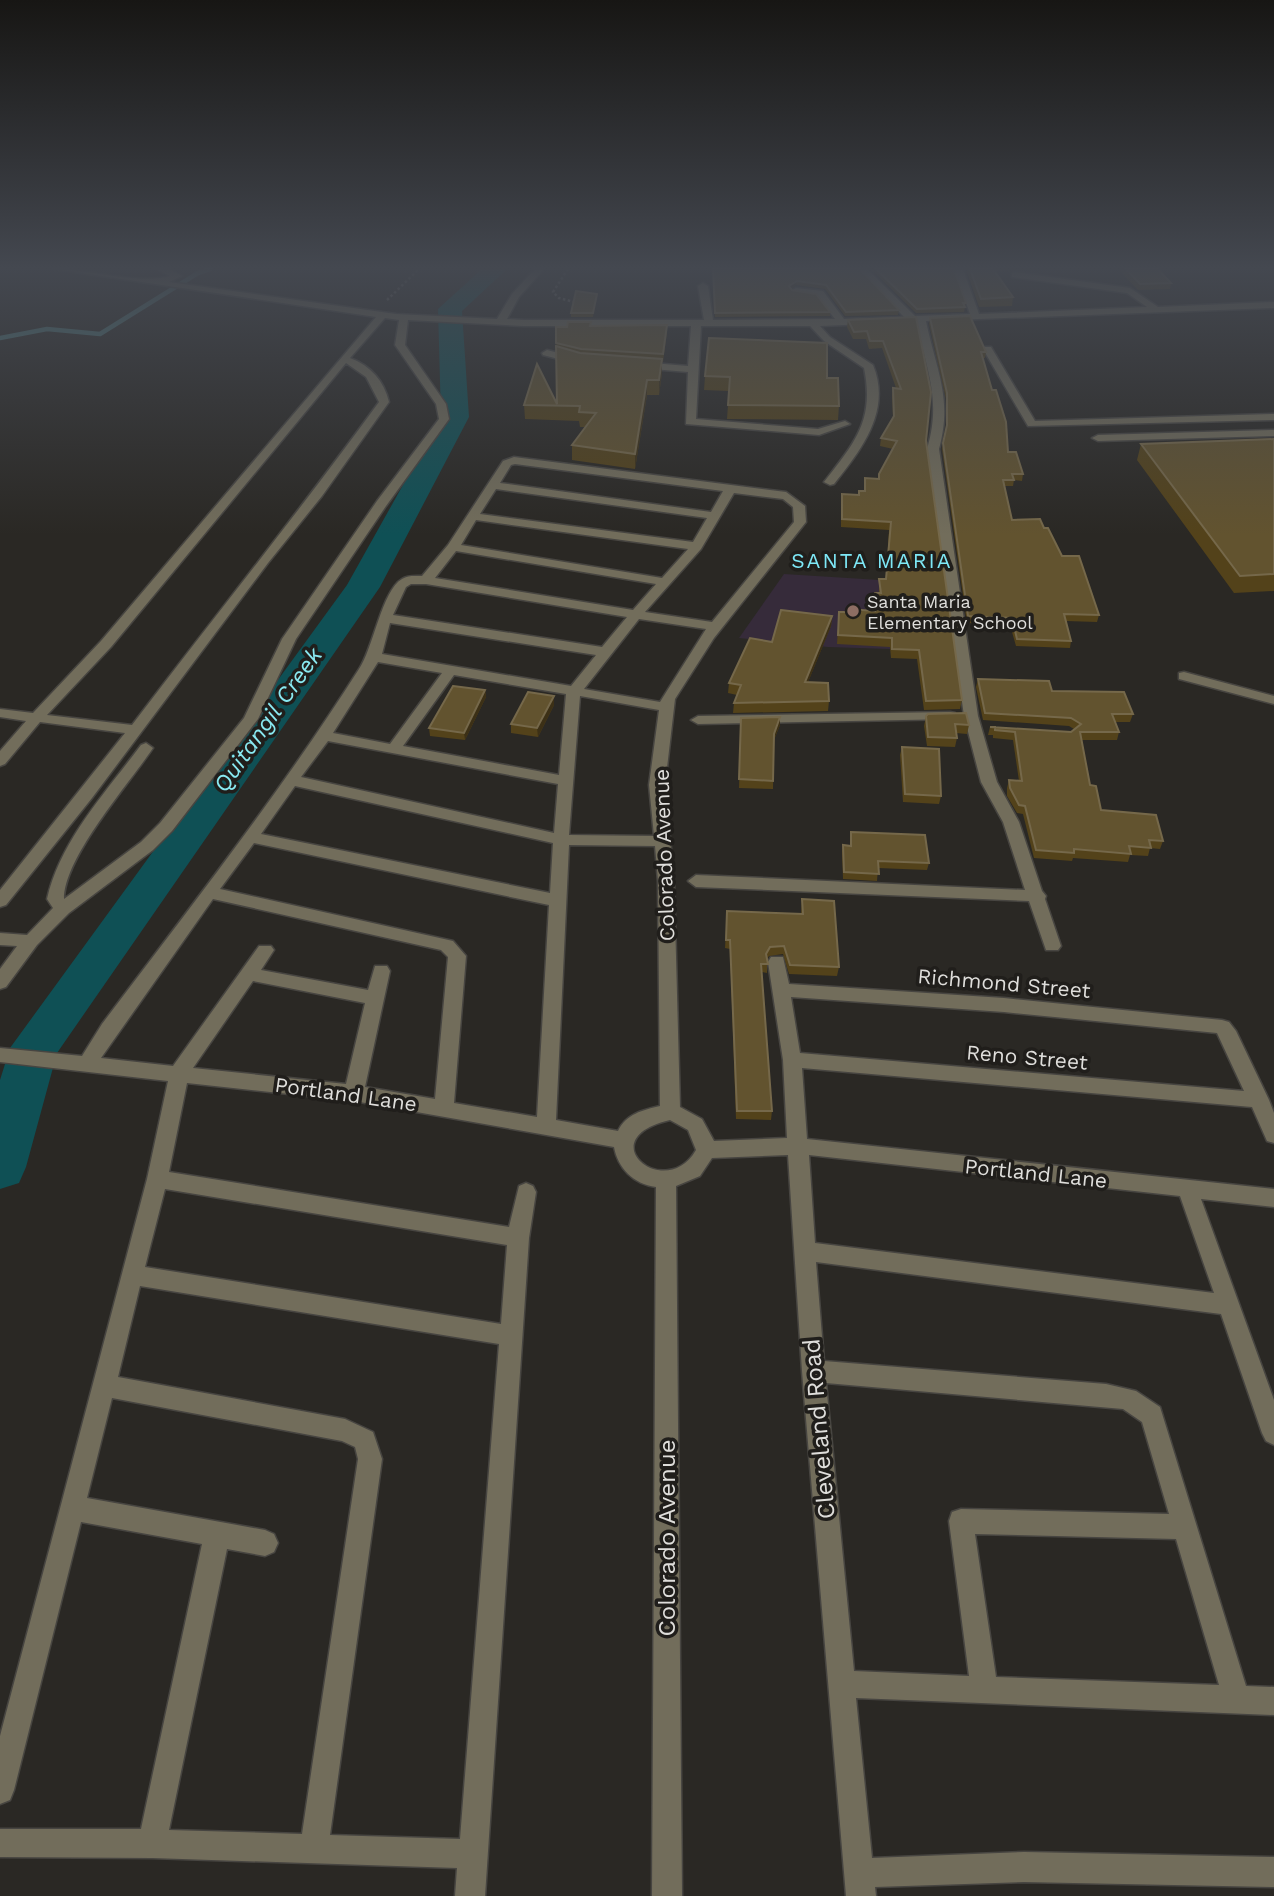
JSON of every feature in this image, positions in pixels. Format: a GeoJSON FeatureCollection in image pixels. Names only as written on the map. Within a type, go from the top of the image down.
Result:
{"type":"FeatureCollection","features":[{"type":"Feature","properties":{"kind":"street"},"geometry":{"type":"LineString","coordinates":[[0,982],[31,941],[63,909],[147,846],[166,827],[251,719],[289,639],[381,504],[444,419],[441,404],[409,357]]}},
{"type":"Feature","properties":{"kind":"street"},"geometry":{"type":"LineString","coordinates":[[566,357],[589,363]]}},
{"type":"Feature","properties":{"kind":"street"},"geometry":{"type":"LineString","coordinates":[[694,357],[690,422],[819,432],[845,424]]}},
{"type":"Feature","properties":{"kind":"street"},"geometry":{"type":"LineString","coordinates":[[830,482],[860,444],[872,418],[874,382],[869,367],[855,357]]}},
{"type":"Feature","properties":{"kind":"street"},"geometry":{"type":"LineString","coordinates":[[931,357],[940,421],[933,449],[989,782],[1011,822],[1038,895],[1052,946]]}},
{"type":"Feature","properties":{"kind":"street"},"geometry":{"type":"LineString","coordinates":[[993,357],[1031,424],[1274,417]]}},
{"type":"Feature","properties":{"kind":"street"},"geometry":{"type":"LineString","coordinates":[[0,761],[37,717],[106,644],[345,359],[362,366],[382,392],[384,402],[318,494],[0,901]]}},
{"type":"Feature","properties":{"kind":"street"},"geometry":{"type":"LineString","coordinates":[[624,365],[693,369]]}},
{"type":"Feature","properties":{"kind":"street"},"geometry":{"type":"LineString","coordinates":[[1098,438],[1274,433]]}},
{"type":"Feature","properties":{"kind":"street","name":"Colorado Avenue"},"geometry":{"type":"LineString","coordinates":[[493,485],[507,463],[514,460],[786,496],[799,506],[800,522],[716,628],[684,671],[668,699],[657,785],[666,881],[670,1112]]}},
{"type":"Feature","properties":{"kind":"street"},"geometry":{"type":"LineString","coordinates":[[426,580],[453,547],[493,485],[716,516]]}},
{"type":"Feature","properties":{"kind":"street"},"geometry":{"type":"LineString","coordinates":[[546,1125],[561,840],[573,693],[636,614],[697,546],[730,489]]}},
{"type":"Feature","properties":{"kind":"street"},"geometry":{"type":"LineString","coordinates":[[471,516],[697,546]]}},
{"type":"Feature","properties":{"kind":"street"},"geometry":{"type":"LineString","coordinates":[[453,547],[665,582]]}},
{"type":"Feature","properties":{"kind":"street"},"geometry":{"type":"LineString","coordinates":[[78,1064],[109,1029],[324,736],[374,657],[385,618],[401,584],[408,580],[426,580],[716,628]]}},
{"type":"Feature","properties":{"kind":"street"},"geometry":{"type":"LineString","coordinates":[[385,618],[607,652]]}},
{"type":"Feature","properties":{"kind":"street"},"geometry":{"type":"LineString","coordinates":[[374,657],[667,707]]}},
{"type":"Feature","properties":{"kind":"street"},"geometry":{"type":"LineString","coordinates":[[394,748],[450,671]]}},
{"type":"Feature","properties":{"kind":"street"},"geometry":{"type":"LineString","coordinates":[[1184,676],[1274,700]]}},
{"type":"Feature","properties":{"kind":"street"},"geometry":{"type":"LineString","coordinates":[[0,713],[136,730]]}},
{"type":"Feature","properties":{"kind":"street"},"geometry":{"type":"LineString","coordinates":[[698,720],[979,724]]}},
{"type":"Feature","properties":{"kind":"street"},"geometry":{"type":"LineString","coordinates":[[324,736],[566,781]]}},
{"type":"Feature","properties":{"kind":"street"},"geometry":{"type":"LineString","coordinates":[[63,909],[55,900],[56,888],[77,847],[146,748]]}},
{"type":"Feature","properties":{"kind":"street"},"geometry":{"type":"LineString","coordinates":[[290,780],[561,840],[663,841]]}},
{"type":"Feature","properties":{"kind":"street"},"geometry":{"type":"LineString","coordinates":[[252,837],[558,901]]}},
{"type":"Feature","properties":{"kind":"street"},"geometry":{"type":"LineString","coordinates":[[696,881],[1038,895]]}},
{"type":"Feature","properties":{"kind":"street"},"geometry":{"type":"LineString","coordinates":[[209,893],[447,945],[457,956],[444,1108]]}},
{"type":"Feature","properties":{"kind":"street"},"geometry":{"type":"LineString","coordinates":[[0,939],[31,941]]}},
{"type":"Feature","properties":{"kind":"street"},"geometry":{"type":"LineString","coordinates":[[0,1790],[157,1179],[179,1073],[265,950]]}},
{"type":"Feature","properties":{"kind":"street","name":"Cleveland Road"},"geometry":{"type":"LineString","coordinates":[[777,962],[792,1060],[813,1371],[860,1885]]}},
{"type":"Feature","properties":{"kind":"street"},"geometry":{"type":"LineString","coordinates":[[354,1093],[381,971]]}},
{"type":"Feature","properties":{"kind":"street"},"geometry":{"type":"LineString","coordinates":[[248,974],[375,998]]}},
{"type":"Feature","properties":{"kind":"street","name":"Richmond Street"},"geometry":{"type":"LineString","coordinates":[[782,990],[1004,1005],[1222,1027],[1259,1100]]}},
{"type":"Feature","properties":{"kind":"street","name":"Portland Lane"},"geometry":{"type":"LineString","coordinates":[[0,1055],[354,1093],[623,1140]]}},
{"type":"Feature","properties":{"kind":"street","name":"Reno Street"},"geometry":{"type":"LineString","coordinates":[[792,1060],[1259,1100]]}},
{"type":"Feature","properties":{"kind":"street"},"geometry":{"type":"LineString","coordinates":[[1259,1100],[1274,1135]]}},
{"type":"Feature","properties":{"kind":"street"},"geometry":{"type":"LineString","coordinates":[[670,1112],[689,1119],[702,1133],[706,1150],[692,1172],[666,1181],[642,1175],[626,1160],[623,1140],[632,1124],[648,1114],[670,1112]]}},
{"type":"Feature","properties":{"kind":"street","name":"Portland Lane"},"geometry":{"type":"LineString","coordinates":[[706,1150],[799,1146],[1274,1198]]}},
{"type":"Feature","properties":{"kind":"street"},"geometry":{"type":"LineString","coordinates":[[157,1179],[518,1238]]}},
{"type":"Feature","properties":{"kind":"street","name":"Colorado Avenue"},"geometry":{"type":"LineString","coordinates":[[666,1181],[667,1896]]}},
{"type":"Feature","properties":{"kind":"street"},"geometry":{"type":"LineString","coordinates":[[1188,1190],[1274,1433]]}},
{"type":"Feature","properties":{"kind":"street"},"geometry":{"type":"LineString","coordinates":[[470,1896],[518,1238],[526,1192]]}},
{"type":"Feature","properties":{"kind":"street"},"geometry":{"type":"LineString","coordinates":[[805,1251],[1228,1305]]}},
{"type":"Feature","properties":{"kind":"street"},"geometry":{"type":"LineString","coordinates":[[132,1275],[511,1336]]}},
{"type":"Feature","properties":{"kind":"street"},"geometry":{"type":"LineString","coordinates":[[813,1371],[1128,1399],[1152,1415],[1236,1699]]}},
{"type":"Feature","properties":{"kind":"street"},"geometry":{"type":"LineString","coordinates":[[104,1385],[345,1430],[365,1440],[370,1459],[314,1849]]}},
{"type":"Feature","properties":{"kind":"street"},"geometry":{"type":"LineString","coordinates":[[72,1508],[265,1543]]}},
{"type":"Feature","properties":{"kind":"street"},"geometry":{"type":"LineString","coordinates":[[984,1690],[961,1521],[1186,1527]]}},
{"type":"Feature","properties":{"kind":"street"},"geometry":{"type":"LineString","coordinates":[[152,1844],[217,1534]]}},
{"type":"Feature","properties":{"kind":"street"},"geometry":{"type":"LineString","coordinates":[[840,1685],[1274,1701]]}},
{"type":"Feature","properties":{"kind":"street"},"geometry":{"type":"LineString","coordinates":[[0,1843],[152,1844],[474,1854]]}},
{"type":"Feature","properties":{"kind":"street"},"geometry":{"type":"LineString","coordinates":[[860,1885],[1024,1867],[1274,1872]]}},
{"type":"Feature","properties":{"kind":"shaded area","name":"Santa Maria Elementary School"},"geometry":{"type":"Polygon","coordinates":[[[784,574],[943,584],[953,651],[828,647],[739,638],[784,574]]]}},
{"type":"Feature","properties":{"kind":"building"},"geometry":{"type":"Polygon","coordinates":[[[556,357],[662,359],[659,380],[647,380],[635,454],[572,445],[596,413],[579,412],[580,406],[524,405],[537,364],[557,404],[556,357]]]}},
{"type":"Feature","properties":{"kind":"building"},"geometry":{"type":"Polygon","coordinates":[[[707,357],[827,357],[827,378],[838,378],[839,406],[728,405],[730,377],[705,376],[707,357]]]}},
{"type":"Feature","properties":{"kind":"building"},"geometry":{"type":"Polygon","coordinates":[[[889,357],[924,357],[931,392],[926,441],[962,700],[926,701],[919,650],[892,649],[892,638],[838,635],[839,612],[848,612],[848,609],[875,611],[875,593],[881,593],[879,579],[886,579],[891,522],[842,519],[842,494],[859,495],[859,491],[865,491],[865,478],[879,479],[879,474],[897,441],[881,438],[894,416],[893,388],[901,389],[889,357]]]}},
{"type":"Feature","properties":{"kind":"building"},"geometry":{"type":"Polygon","coordinates":[[[939,357],[983,357],[992,390],[996,390],[1006,422],[1008,452],[1016,452],[1023,474],[1012,474],[1014,480],[1003,480],[1012,520],[1040,519],[1044,528],[1048,528],[1062,556],[1079,556],[1099,615],[1064,614],[1071,641],[1017,639],[1012,618],[968,616],[943,443],[947,425],[947,393],[939,357]]]}},
{"type":"Feature","properties":{"kind":"building"},"geometry":{"type":"Polygon","coordinates":[[[1274,439],[1274,574],[1240,576],[1141,444],[1274,439]]]}},
{"type":"Feature","properties":{"kind":"building"},"geometry":{"type":"Polygon","coordinates":[[[781,610],[832,616],[805,682],[828,683],[829,701],[734,703],[741,685],[729,683],[750,638],[772,642],[781,610]]]}},
{"type":"Feature","properties":{"kind":"building"},"geometry":{"type":"Polygon","coordinates":[[[978,679],[1049,681],[1052,691],[1124,692],[1133,714],[1112,714],[1119,732],[1080,732],[1090,785],[1096,786],[1101,810],[1156,815],[1163,841],[1149,840],[1151,848],[1129,846],[1131,854],[1074,849],[1074,853],[1036,850],[1025,806],[1019,805],[1010,788],[1009,780],[1022,781],[1015,732],[995,730],[995,727],[1071,732],[1081,724],[1071,718],[985,713],[978,679]]]}},
{"type":"Feature","properties":{"kind":"building"},"geometry":{"type":"Polygon","coordinates":[[[453,686],[485,690],[464,733],[429,728],[453,686]]]}},
{"type":"Feature","properties":{"kind":"building"},"geometry":{"type":"Polygon","coordinates":[[[528,692],[554,696],[537,728],[511,724],[528,692]]]}},
{"type":"Feature","properties":{"kind":"building"},"geometry":{"type":"Polygon","coordinates":[[[966,713],[969,725],[955,724],[957,738],[928,737],[928,714],[966,713]]]}},
{"type":"Feature","properties":{"kind":"building"},"geometry":{"type":"Polygon","coordinates":[[[780,717],[774,734],[773,781],[739,779],[741,718],[780,717]]]}},
{"type":"Feature","properties":{"kind":"building"},"geometry":{"type":"Polygon","coordinates":[[[902,747],[939,749],[941,796],[905,794],[902,747]]]}},
{"type":"Feature","properties":{"kind":"building"},"geometry":{"type":"Polygon","coordinates":[[[851,832],[925,835],[929,863],[878,861],[879,874],[844,872],[843,845],[851,846],[851,832]]]}},
{"type":"Feature","properties":{"kind":"building"},"geometry":{"type":"Polygon","coordinates":[[[802,899],[834,901],[839,967],[790,965],[784,946],[770,947],[766,954],[768,964],[761,964],[772,1111],[737,1111],[730,940],[726,940],[727,911],[803,914],[802,899]]]}},
{"type":"Feature","properties":{"kind":"waterway","name":"Quitangil Creek"},"geometry":{"type":"LineString","coordinates":[[0,1167],[34,1048],[363,587],[455,417],[452,357]]}},
{"type":"Feature","properties":{"kind":"place","name":"Santa Maria Elementary School"},"geometry":{"type":"Point","coordinates":[853,611]}},
{"type":"Feature","properties":{"kind":"district","name":"SANTA MARIA"},"geometry":{"type":"Point","coordinates":[872,560]}}]}
